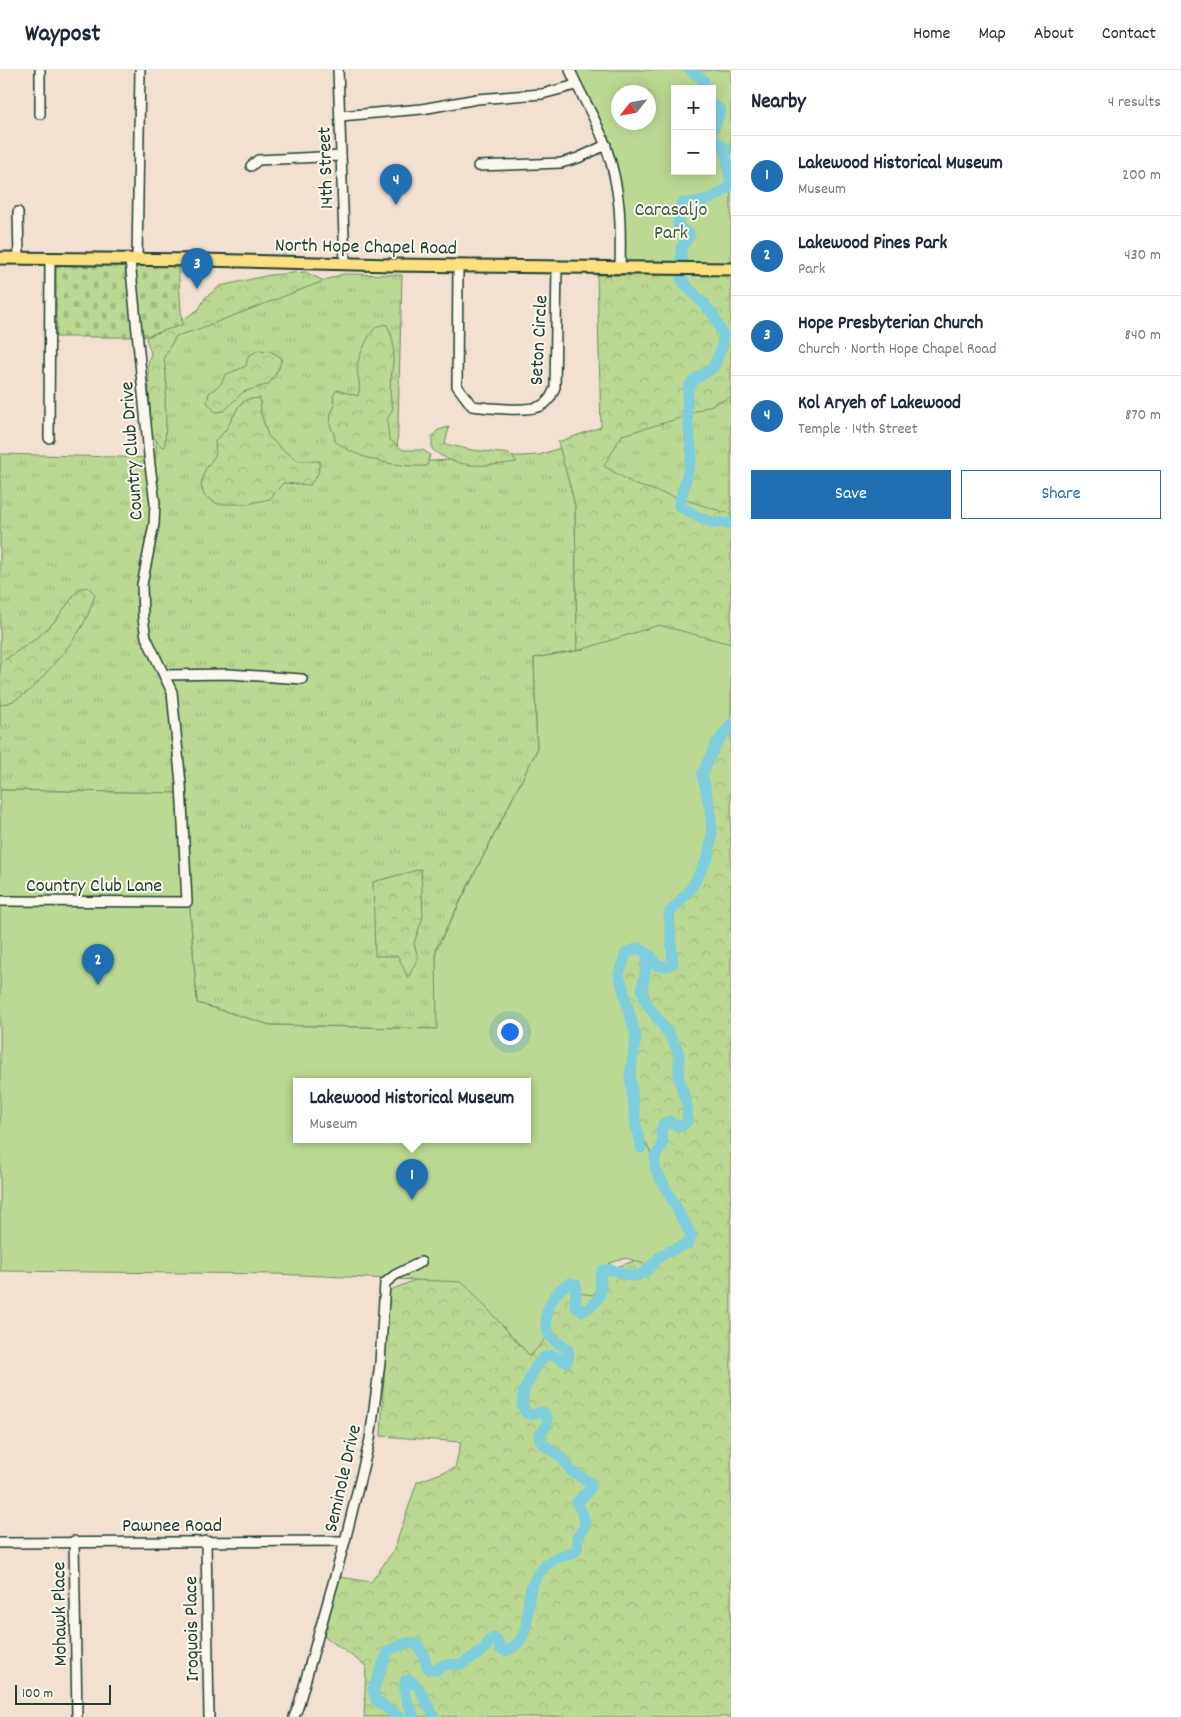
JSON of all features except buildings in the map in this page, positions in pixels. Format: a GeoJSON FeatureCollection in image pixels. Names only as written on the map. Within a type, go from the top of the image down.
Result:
{"type":"FeatureCollection","features":[{"type":"Feature","properties":{"kind":"main road","name":"North Hope Chapel Road"},"geometry":{"type":"LineString","coordinates":[[0,258],[203,260],[458,266],[731,268]]}},
{"type":"Feature","properties":{"kind":"street"},"geometry":{"type":"LineString","coordinates":[[40,70],[40,114]]}},
{"type":"Feature","properties":{"kind":"street","name":"Country Club Drive"},"geometry":{"type":"LineString","coordinates":[[140,70],[134,260],[150,465],[155,503],[154,524],[142,585],[142,618],[146,638],[172,692],[188,902]]}},
{"type":"Feature","properties":{"kind":"street","name":"14th Street"},"geometry":{"type":"LineString","coordinates":[[338,70],[345,264]]}},
{"type":"Feature","properties":{"kind":"street"},"geometry":{"type":"LineString","coordinates":[[570,70],[606,145],[621,214],[620,268]]}},
{"type":"Feature","properties":{"kind":"street"},"geometry":{"type":"LineString","coordinates":[[340,116],[542,94],[576,85]]}},
{"type":"Feature","properties":{"kind":"street"},"geometry":{"type":"LineString","coordinates":[[478,166],[560,163],[578,158],[606,145]]}},
{"type":"Feature","properties":{"kind":"street"},"geometry":{"type":"LineString","coordinates":[[251,166],[258,160],[341,156]]}},
{"type":"Feature","properties":{"kind":"street"},"geometry":{"type":"LineString","coordinates":[[18,212],[19,258]]}},
{"type":"Feature","properties":{"kind":"street"},"geometry":{"type":"LineString","coordinates":[[49,438],[50,258]]}},
{"type":"Feature","properties":{"kind":"street","name":"Seton Circle"},"geometry":{"type":"LineString","coordinates":[[458,266],[457,386],[472,406],[489,408],[534,408],[546,402],[552,395],[555,387],[557,267]]}},
{"type":"Feature","properties":{"kind":"street"},"geometry":{"type":"LineString","coordinates":[[164,675],[229,674],[302,679]]}},
{"type":"Feature","properties":{"kind":"street","name":"Country Club Lane"},"geometry":{"type":"LineString","coordinates":[[0,901],[188,902]]}},
{"type":"Feature","properties":{"kind":"street","name":"Seminole Drive"},"geometry":{"type":"LineString","coordinates":[[294,1717],[345,1540],[370,1439],[380,1363],[385,1283],[421,1262]]}},
{"type":"Feature","properties":{"kind":"street","name":"Iroquois Place"},"geometry":{"type":"LineString","coordinates":[[206,1540],[208,1717]]}},
{"type":"Feature","properties":{"kind":"street","name":"Pawnee Road"},"geometry":{"type":"LineString","coordinates":[[0,1543],[345,1540]]}},
{"type":"Feature","properties":{"kind":"street","name":"Mohawk Place"},"geometry":{"type":"LineString","coordinates":[[74,1541],[77,1717]]}},
{"type":"Feature","properties":{"kind":"green space","name":"Carasaljo Park"},"geometry":{"type":"Polygon","coordinates":[[[570,70],[731,70],[731,268],[620,268],[615,176],[570,70]]]}},
{"type":"Feature","properties":{"kind":"green space"},"geometry":{"type":"Polygon","coordinates":[[[178,265],[182,325],[143,337],[56,337],[56,266],[178,265]]]}},
{"type":"Feature","properties":{"kind":"green space"},"geometry":{"type":"Polygon","coordinates":[[[305,272],[324,281],[176,336],[164,357],[167,386],[165,401],[165,447],[161,446],[151,434],[148,363],[151,353],[146,338],[199,309],[205,298],[220,286],[270,275],[305,272]]]}},
{"type":"Feature","properties":{"kind":"green space"},"geometry":{"type":"Polygon","coordinates":[[[343,274],[402,275],[397,463],[539,455],[658,416],[731,396],[731,523],[575,505],[577,651],[534,658],[537,750],[436,949],[438,1029],[270,1025],[197,1003],[181,793],[0,790],[0,454],[156,458],[157,337],[343,274]]]}},
{"type":"Feature","properties":{"kind":"green space"},"geometry":{"type":"Polygon","coordinates":[[[597,275],[731,275],[731,397],[677,419],[622,435],[604,466],[636,485],[731,514],[731,1717],[364,1717],[366,1666],[324,1636],[340,1577],[371,1582],[394,1550],[417,1482],[455,1468],[461,1442],[381,1436],[388,1291],[467,1259],[530,1319],[576,1280],[647,1257],[577,651],[575,505],[558,442],[601,427],[597,275]]]}},
{"type":"Feature","properties":{"kind":"green space"},"geometry":{"type":"Polygon","coordinates":[[[386,324],[393,344],[390,388],[393,408],[387,420],[389,439],[403,450],[423,450],[430,455],[427,466],[391,464],[366,458],[344,448],[335,441],[330,425],[331,413],[335,405],[333,396],[337,390],[358,396],[357,368],[362,352],[375,329],[386,324]]]}},
{"type":"Feature","properties":{"kind":"green space"},"geometry":{"type":"Polygon","coordinates":[[[259,350],[270,351],[282,358],[279,368],[269,384],[243,392],[224,411],[215,412],[207,402],[209,393],[221,384],[225,375],[246,366],[248,356],[259,350]]]}},
{"type":"Feature","properties":{"kind":"green space"},"geometry":{"type":"Polygon","coordinates":[[[260,398],[261,413],[268,436],[284,451],[299,461],[320,461],[318,474],[310,485],[283,483],[270,499],[247,504],[218,504],[204,496],[201,484],[205,470],[216,454],[215,441],[225,431],[239,406],[248,399],[260,398]]]}},
{"type":"Feature","properties":{"kind":"green space"},"geometry":{"type":"Polygon","coordinates":[[[449,427],[445,444],[472,450],[510,454],[517,462],[472,465],[441,456],[432,449],[432,437],[438,430],[449,427]]]}},
{"type":"Feature","properties":{"kind":"green space"},"geometry":{"type":"Polygon","coordinates":[[[88,587],[95,594],[92,605],[72,641],[41,679],[29,690],[9,703],[0,705],[0,663],[37,638],[54,622],[79,589],[88,587]]]}},
{"type":"Feature","properties":{"kind":"green space"},"geometry":{"type":"Polygon","coordinates":[[[659,625],[731,644],[731,724],[716,744],[702,774],[710,808],[712,834],[708,858],[690,890],[669,913],[673,963],[667,966],[657,966],[651,956],[639,948],[626,953],[619,974],[636,1037],[630,1075],[636,1125],[669,1187],[689,1231],[682,1244],[667,1258],[647,1265],[626,1258],[610,1263],[600,1279],[594,1295],[576,1293],[571,1283],[555,1294],[547,1321],[551,1333],[530,1356],[463,1282],[275,1274],[0,1271],[0,790],[181,793],[197,1003],[270,1025],[437,1029],[436,950],[537,750],[534,658],[577,651],[659,625]]]}},
{"type":"Feature","properties":{"kind":"green space"},"geometry":{"type":"Polygon","coordinates":[[[421,869],[423,917],[414,943],[418,958],[408,978],[398,956],[375,956],[373,882],[421,869]]]}},
{"type":"Feature","properties":{"kind":"waterway"},"geometry":{"type":"LineString","coordinates":[[691,70],[703,80],[705,85]]}},
{"type":"Feature","properties":{"kind":"waterway"},"geometry":{"type":"LineString","coordinates":[[716,107],[721,110],[716,123]]}},
{"type":"Feature","properties":{"kind":"waterway"},"geometry":{"type":"LineString","coordinates":[[716,142],[725,148],[731,184],[714,197],[683,203],[678,209],[678,226],[690,235],[681,248],[682,281],[713,314],[723,335],[722,347],[713,368],[695,379],[688,388],[687,414],[692,455],[679,506],[700,518],[714,523],[731,523]]}},
{"type":"Feature","properties":{"kind":"waterway"},"geometry":{"type":"LineString","coordinates":[[641,1148],[636,1125],[630,1075],[636,1037],[619,974],[626,953],[639,948],[651,956],[657,966],[667,966],[673,963],[669,913],[690,890],[708,858],[712,834],[710,808],[702,774],[716,744],[731,724]]}},
{"type":"Feature","properties":{"kind":"waterway"},"geometry":{"type":"LineString","coordinates":[[399,1717],[376,1700],[373,1690],[388,1651],[397,1646],[415,1644],[422,1652],[428,1668],[436,1670],[444,1665],[462,1664],[484,1650],[489,1641],[494,1638],[498,1641],[500,1648],[506,1651],[516,1645],[522,1638],[527,1621],[530,1592],[539,1573],[550,1562],[571,1554],[577,1549],[577,1538],[585,1523],[577,1502],[591,1487],[589,1482],[570,1470],[563,1459],[542,1443],[539,1436],[547,1425],[547,1417],[543,1412],[531,1415],[526,1413],[522,1405],[524,1390],[536,1366],[544,1357],[552,1355],[567,1362],[569,1358],[567,1349],[555,1341],[548,1332],[546,1316],[552,1300],[563,1287],[570,1283],[576,1285],[575,1306],[582,1311],[586,1310],[596,1302],[600,1295],[602,1271],[612,1270],[636,1276],[645,1272],[664,1254],[689,1243],[691,1235],[655,1168],[655,1156],[663,1142],[661,1131],[663,1124],[669,1121],[674,1125],[683,1126],[688,1120],[687,1105],[679,1079],[679,1053],[671,1037],[645,1001],[642,990],[647,961],[651,956]]}},
{"type":"Feature","properties":{"kind":"waterway"},"geometry":{"type":"LineString","coordinates":[[411,1717],[413,1714],[405,1695],[405,1681],[410,1680],[419,1688],[434,1717]]}},
{"type":"Feature","properties":{"kind":"place","name":"Kol Aryeh of Lakewood"},"geometry":{"type":"Point","coordinates":[396,205]}},
{"type":"Feature","properties":{"kind":"place","name":"Hope Presbyterian Church"},"geometry":{"type":"Point","coordinates":[197,289]}},
{"type":"Feature","properties":{"kind":"place","name":"Lakewood Pines Park"},"geometry":{"type":"Point","coordinates":[98,985]}},
{"type":"Feature","properties":{"kind":"place","name":"Lakewood Historical Museum"},"geometry":{"type":"Point","coordinates":[412,1200]}}]}
